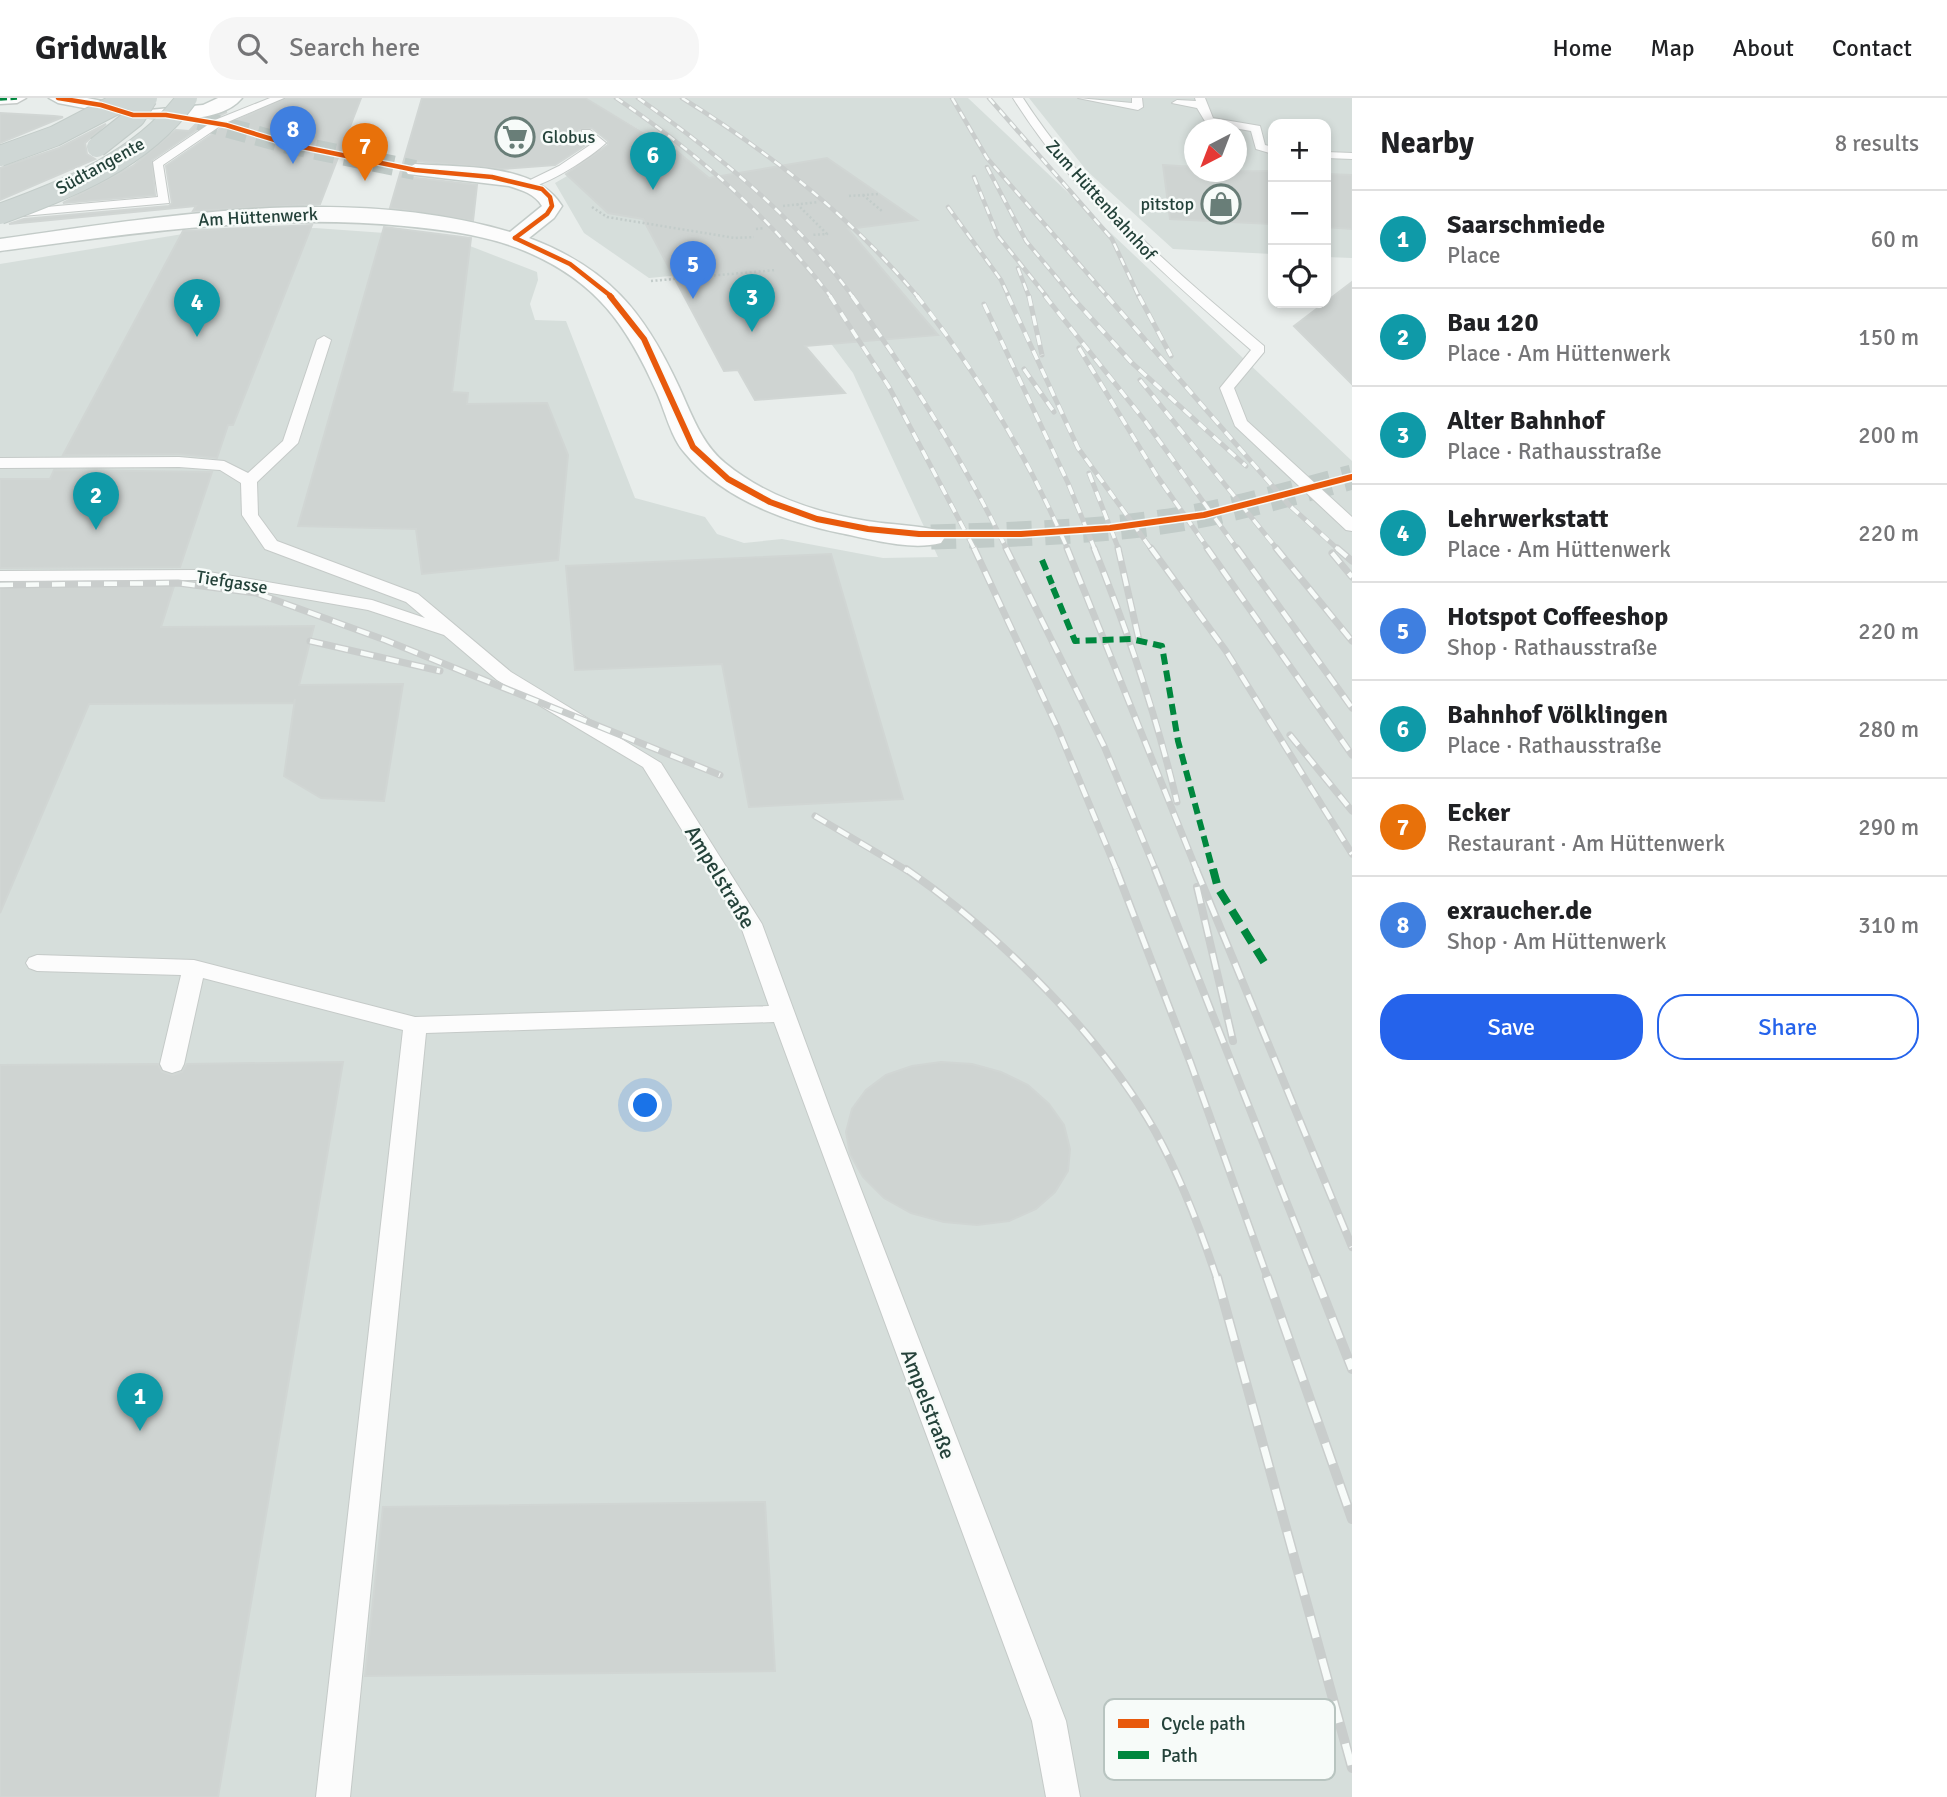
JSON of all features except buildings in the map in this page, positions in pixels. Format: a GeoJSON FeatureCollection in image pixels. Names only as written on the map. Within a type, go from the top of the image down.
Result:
{"type":"FeatureCollection","features":[{"type":"Feature","properties":{"kind":"main road"},"geometry":{"type":"LineString","coordinates":[[0,99],[17,98]]}},
{"type":"Feature","properties":{"kind":"main road"},"geometry":{"type":"LineString","coordinates":[[58,98],[100,101],[133,115],[166,115],[200,120]]}},
{"type":"Feature","properties":{"kind":"main road"},"geometry":{"type":"LineString","coordinates":[[0,156],[55,136],[128,98]]}},
{"type":"Feature","properties":{"kind":"main road","name":"Südtangente"},"geometry":{"type":"LineString","coordinates":[[80,157],[123,128],[135,117],[147,98]]}},
{"type":"Feature","properties":{"kind":"main road","name":"Südtangente"},"geometry":{"type":"LineString","coordinates":[[0,215],[123,157],[169,122],[187,98]]}},
{"type":"Feature","properties":{"kind":"main road"},"geometry":{"type":"LineString","coordinates":[[166,115],[225,105]]}},
{"type":"Feature","properties":{"kind":"main road"},"geometry":{"type":"LineString","coordinates":[[415,170],[492,177],[542,189],[550,197],[552,206],[547,214],[515,238]]}},
{"type":"Feature","properties":{"kind":"main road","name":"Südtangente"},"geometry":{"type":"LineString","coordinates":[[0,195],[47,174]]}},
{"type":"Feature","properties":{"kind":"main road","name":"Am Hüttenwerk"},"geometry":{"type":"LineString","coordinates":[[0,245],[192,219],[312,212],[389,217],[484,230],[515,238],[548,253],[601,286],[638,331],[693,447],[707,463],[729,479],[786,507],[817,517],[860,528],[931,537]]}},
{"type":"Feature","properties":{"kind":"lane"},"geometry":{"type":"LineString","coordinates":[[0,215],[165,200],[157,163],[219,122],[279,98]]}},
{"type":"Feature","properties":{"kind":"lane","name":"Zum Hüttenbahnhof"},"geometry":{"type":"LineString","coordinates":[[1018,98],[1030,120],[1057,154],[1140,247],[1259,349],[1227,388],[1240,424],[1352,526]]}},
{"type":"Feature","properties":{"kind":"lane"},"geometry":{"type":"LineString","coordinates":[[1083,98],[1151,102]]}},
{"type":"Feature","properties":{"kind":"lane"},"geometry":{"type":"LineString","coordinates":[[1177,103],[1201,101],[1210,121],[1256,128],[1260,146],[1268,149]]}},
{"type":"Feature","properties":{"kind":"lane"},"geometry":{"type":"LineString","coordinates":[[528,185],[600,144],[586,132]]}},
{"type":"Feature","properties":{"kind":"lane"},"geometry":{"type":"LineString","coordinates":[[1331,155],[1352,156]]}},
{"type":"Feature","properties":{"kind":"lane"},"geometry":{"type":"LineString","coordinates":[[0,463],[179,462],[224,466],[249,481],[290,443],[324,340]]}},
{"type":"Feature","properties":{"kind":"lane","name":"Ampelstraße"},"geometry":{"type":"LineString","coordinates":[[249,481],[250,515],[271,545],[412,598],[504,677],[651,763],[751,924],[1049,1721],[1063,1797]]}},
{"type":"Feature","properties":{"kind":"lane","name":"Tiefgasse"},"geometry":{"type":"LineString","coordinates":[[0,576],[198,575],[372,605],[456,635]]}},
{"type":"Feature","properties":{"kind":"lane"},"geometry":{"type":"LineString","coordinates":[[37,963],[194,968],[415,1025],[783,1014]]}},
{"type":"Feature","properties":{"kind":"lane"},"geometry":{"type":"LineString","coordinates":[[172,1064],[194,968]]}},
{"type":"Feature","properties":{"kind":"lane"},"geometry":{"type":"LineString","coordinates":[[333,1797],[415,1025]]}},
{"type":"Feature","properties":{"kind":"path"},"geometry":{"type":"LineString","coordinates":[[849,196],[878,194]]}},
{"type":"Feature","properties":{"kind":"path"},"geometry":{"type":"LineString","coordinates":[[862,195],[883,212]]}},
{"type":"Feature","properties":{"kind":"path"},"geometry":{"type":"LineString","coordinates":[[783,206],[818,202]]}},
{"type":"Feature","properties":{"kind":"path"},"geometry":{"type":"LineString","coordinates":[[797,204],[827,234],[811,236]]}},
{"type":"Feature","properties":{"kind":"path"},"geometry":{"type":"LineString","coordinates":[[589,207],[607,217],[736,239],[754,237]]}},
{"type":"Feature","properties":{"kind":"path"},"geometry":{"type":"LineString","coordinates":[[756,229],[764,228]]}},
{"type":"Feature","properties":{"kind":"path"},"geometry":{"type":"LineString","coordinates":[[657,281],[776,270]]}},
{"type":"Feature","properties":{"kind":"shaded area"},"geometry":{"type":"Polygon","coordinates":[[[586,98],[968,98],[1352,461],[1352,1797],[0,1797],[0,264],[189,233],[315,228],[385,233],[470,246],[537,272],[538,280],[530,304],[535,320],[566,321],[635,498],[705,517],[717,534],[744,543],[782,539],[883,558],[938,557],[853,373],[767,258],[754,268],[649,278],[584,233],[555,183],[643,132],[586,98]]]}},
{"type":"Feature","properties":{"kind":"shaded area"},"geometry":{"type":"Polygon","coordinates":[[[1029,98],[1352,98],[1352,258],[1331,257],[1331,119],[1268,119],[1268,254],[1173,249],[1087,171],[1029,98]]]}},
{"type":"Feature","properties":{"kind":"tunnel"},"geometry":{"type":"LineString","coordinates":[[199,120],[288,144],[415,170]]}},
{"type":"Feature","properties":{"kind":"tunnel"},"geometry":{"type":"LineString","coordinates":[[931,537],[1056,532],[1150,524],[1267,500],[1352,477]]}},
{"type":"Feature","properties":{"kind":"railway"},"geometry":{"type":"LineString","coordinates":[[616,98],[676,141],[732,188],[783,240],[831,297]]}},
{"type":"Feature","properties":{"kind":"railway"},"geometry":{"type":"LineString","coordinates":[[638,98],[698,142],[754,189],[806,240],[853,297]]}},
{"type":"Feature","properties":{"kind":"railway"},"geometry":{"type":"LineString","coordinates":[[682,98],[747,141],[808,188],[865,240],[918,297]]}},
{"type":"Feature","properties":{"kind":"railway"},"geometry":{"type":"LineString","coordinates":[[952,98],[987,158],[1108,297]]}},
{"type":"Feature","properties":{"kind":"railway"},"geometry":{"type":"LineString","coordinates":[[989,98],[1112,239],[1139,297]]}},
{"type":"Feature","properties":{"kind":"railway"},"geometry":{"type":"LineString","coordinates":[[987,167],[1026,241],[1073,297]]}},
{"type":"Feature","properties":{"kind":"railway"},"geometry":{"type":"LineString","coordinates":[[974,177],[998,236],[1047,297]]}},
{"type":"Feature","properties":{"kind":"railway"},"geometry":{"type":"LineString","coordinates":[[948,207],[1001,280],[1009,297]]}},
{"type":"Feature","properties":{"kind":"railway"},"geometry":{"type":"LineString","coordinates":[[1018,268],[1029,297]]}},
{"type":"Feature","properties":{"kind":"railway"},"geometry":{"type":"LineString","coordinates":[[830,296],[889,387],[974,549]]}},
{"type":"Feature","properties":{"kind":"railway"},"geometry":{"type":"LineString","coordinates":[[852,296],[935,420],[973,484],[1007,550]]}},
{"type":"Feature","properties":{"kind":"railway"},"geometry":{"type":"LineString","coordinates":[[917,296],[961,356],[1001,418],[1036,482],[1068,550]]}},
{"type":"Feature","properties":{"kind":"railway"},"geometry":{"type":"LineString","coordinates":[[1008,296],[1078,448],[1152,550]]}},
{"type":"Feature","properties":{"kind":"railway"},"geometry":{"type":"LineString","coordinates":[[1029,296],[1042,355]]}},
{"type":"Feature","properties":{"kind":"railway"},"geometry":{"type":"LineString","coordinates":[[1045,296],[1145,421],[1238,550]]}},
{"type":"Feature","properties":{"kind":"railway"},"geometry":{"type":"LineString","coordinates":[[1071,296],[1131,362],[1246,466]]}},
{"type":"Feature","properties":{"kind":"railway"},"geometry":{"type":"LineString","coordinates":[[1107,296],[1289,505],[1339,550]]}},
{"type":"Feature","properties":{"kind":"railway"},"geometry":{"type":"LineString","coordinates":[[1139,296],[1171,356]]}},
{"type":"Feature","properties":{"kind":"railway"},"geometry":{"type":"LineString","coordinates":[[984,304],[1068,483],[1095,550]]}},
{"type":"Feature","properties":{"kind":"railway"},"geometry":{"type":"LineString","coordinates":[[1079,348],[1157,476],[1209,550]]}},
{"type":"Feature","properties":{"kind":"railway"},"geometry":{"type":"LineString","coordinates":[[1024,369],[1054,412]]}},
{"type":"Feature","properties":{"kind":"railway"},"geometry":{"type":"LineString","coordinates":[[1140,380],[1278,550]]}},
{"type":"Feature","properties":{"kind":"railway"},"geometry":{"type":"LineString","coordinates":[[1089,473],[1119,550]]}},
{"type":"Feature","properties":{"kind":"railway"},"geometry":{"type":"LineString","coordinates":[[1067,548],[1197,871]]}},
{"type":"Feature","properties":{"kind":"railway"},"geometry":{"type":"LineString","coordinates":[[1094,548],[1140,674],[1177,802]]}},
{"type":"Feature","properties":{"kind":"railway"},"geometry":{"type":"LineString","coordinates":[[1118,548],[1139,640]]}},
{"type":"Feature","properties":{"kind":"railway"},"geometry":{"type":"LineString","coordinates":[[1151,548],[1226,651],[1352,854]]}},
{"type":"Feature","properties":{"kind":"railway"},"geometry":{"type":"LineString","coordinates":[[1207,548],[1352,755]]}},
{"type":"Feature","properties":{"kind":"railway"},"geometry":{"type":"LineString","coordinates":[[1237,548],[1352,708]]}},
{"type":"Feature","properties":{"kind":"railway"},"geometry":{"type":"LineString","coordinates":[[1276,548],[1352,641]]}},
{"type":"Feature","properties":{"kind":"railway"},"geometry":{"type":"LineString","coordinates":[[1337,548],[1352,561]]}},
{"type":"Feature","properties":{"kind":"railway"},"geometry":{"type":"LineString","coordinates":[[974,549],[1058,729],[1117,871]]}},
{"type":"Feature","properties":{"kind":"railway"},"geometry":{"type":"LineString","coordinates":[[1007,550],[1104,746],[1156,871]]}},
{"type":"Feature","properties":{"kind":"railway"},"geometry":{"type":"LineString","coordinates":[[1332,553],[1352,577]]}},
{"type":"Feature","properties":{"kind":"railway"},"geometry":{"type":"LineString","coordinates":[[0,585],[178,583],[256,593],[385,640],[720,775]]}},
{"type":"Feature","properties":{"kind":"railway"},"geometry":{"type":"LineString","coordinates":[[310,641],[440,671]]}},
{"type":"Feature","properties":{"kind":"railway"},"geometry":{"type":"LineString","coordinates":[[1290,735],[1352,811]]}},
{"type":"Feature","properties":{"kind":"railway"},"geometry":{"type":"LineString","coordinates":[[815,816],[908,871]]}},
{"type":"Feature","properties":{"kind":"railway"},"geometry":{"type":"LineString","coordinates":[[906,869],[941,894],[1010,954],[1044,987],[1106,1058],[1155,1131],[1189,1204],[1217,1279]]}},
{"type":"Feature","properties":{"kind":"railway"},"geometry":{"type":"LineString","coordinates":[[1116,869],[1191,1064],[1268,1279]]}},
{"type":"Feature","properties":{"kind":"railway"},"geometry":{"type":"LineString","coordinates":[[1155,869],[1317,1279]]}},
{"type":"Feature","properties":{"kind":"railway"},"geometry":{"type":"LineString","coordinates":[[1196,869],[1352,1247]]}},
{"type":"Feature","properties":{"kind":"railway"},"geometry":{"type":"LineString","coordinates":[[1197,887],[1233,1041]]}},
{"type":"Feature","properties":{"kind":"railway"},"geometry":{"type":"LineString","coordinates":[[1217,1277],[1333,1699]]}},
{"type":"Feature","properties":{"kind":"railway"},"geometry":{"type":"LineString","coordinates":[[1267,1277],[1352,1519]]}},
{"type":"Feature","properties":{"kind":"railway"},"geometry":{"type":"LineString","coordinates":[[1316,1277],[1352,1369]]}},
{"type":"Feature","properties":{"kind":"railway"},"geometry":{"type":"LineString","coordinates":[[1335,1706],[1352,1768]]}},
{"type":"Feature","properties":{"kind":"marked path"},"geometry":{"type":"LineString","coordinates":[[0,99],[17,98]]}},
{"type":"Feature","properties":{"kind":"marked path"},"geometry":{"type":"LineString","coordinates":[[1042,560],[1052,584]]}},
{"type":"Feature","properties":{"kind":"marked path"},"geometry":{"type":"LineString","coordinates":[[1053,588],[1075,641],[1131,639],[1162,646],[1178,741],[1218,888],[1267,967]]}},
{"type":"Feature","properties":{"kind":"cycle path"},"geometry":{"type":"LineString","coordinates":[[58,98],[101,105],[133,115],[166,115],[226,125],[288,144],[415,170],[492,177],[542,189],[550,197],[552,206],[547,214],[515,238]]}},
{"type":"Feature","properties":{"kind":"cycle path"},"geometry":{"type":"LineString","coordinates":[[515,238],[580,270],[616,301],[644,339],[693,447],[728,479],[770,502],[817,519],[868,529],[919,534],[1021,534],[1110,528],[1204,515],[1352,477]]}},
{"type":"Feature","properties":{"kind":"place","name":"Globus"},"geometry":{"type":"Point","coordinates":[515,137]}},
{"type":"Feature","properties":{"kind":"place","name":"exraucher.de"},"geometry":{"type":"Point","coordinates":[293,164]}},
{"type":"Feature","properties":{"kind":"place","name":"Ecker"},"geometry":{"type":"Point","coordinates":[365,181]}},
{"type":"Feature","properties":{"kind":"place","name":"Bahnhof Völklingen"},"geometry":{"type":"Point","coordinates":[653,190]}},
{"type":"Feature","properties":{"kind":"place","name":"pitstop"},"geometry":{"type":"Point","coordinates":[1221,204]}},
{"type":"Feature","properties":{"kind":"place","name":"Hotspot Coffeeshop"},"geometry":{"type":"Point","coordinates":[693,299]}},
{"type":"Feature","properties":{"kind":"place","name":"Alter Bahnhof"},"geometry":{"type":"Point","coordinates":[752,332]}},
{"type":"Feature","properties":{"kind":"place","name":"Lehrwerkstatt"},"geometry":{"type":"Point","coordinates":[197,337]}},
{"type":"Feature","properties":{"kind":"place","name":"Bau 120"},"geometry":{"type":"Point","coordinates":[96,530]}},
{"type":"Feature","properties":{"kind":"place","name":"Saarschmiede"},"geometry":{"type":"Point","coordinates":[140,1431]}}]}
